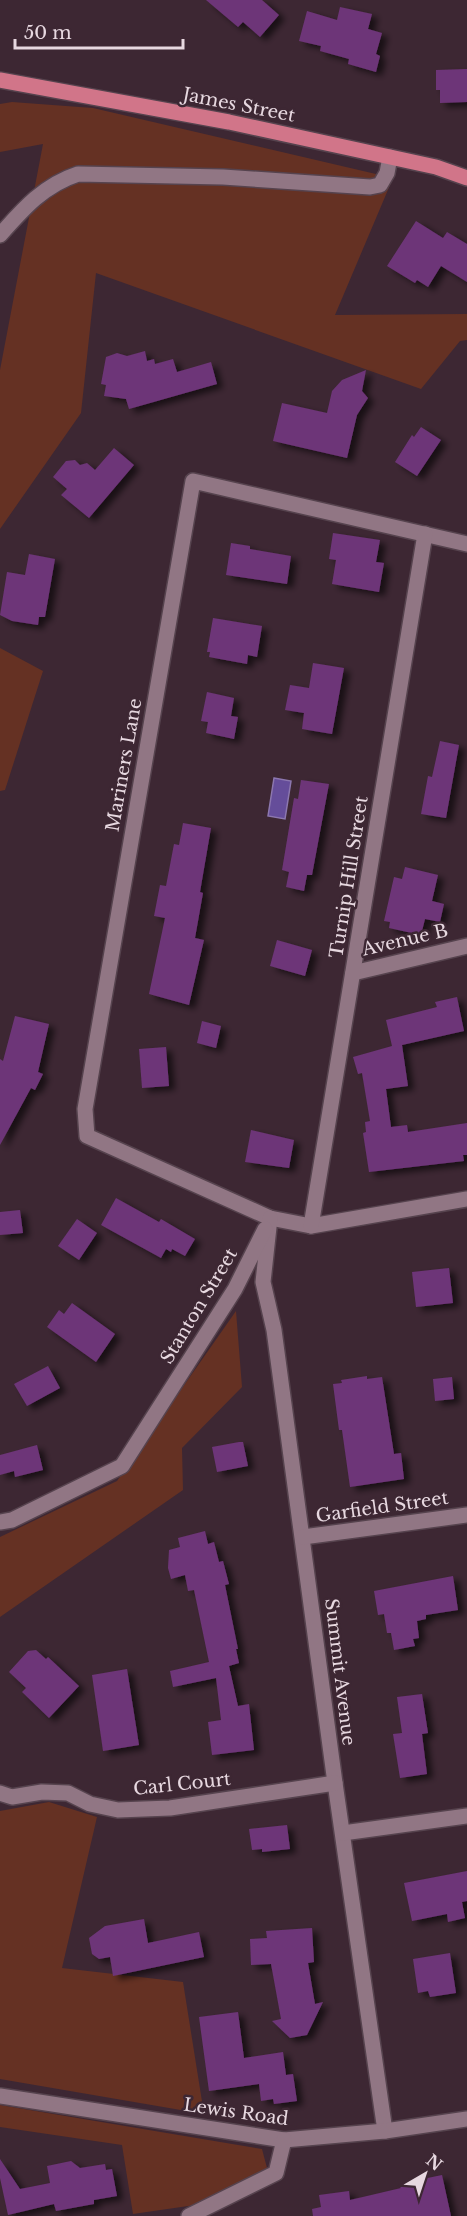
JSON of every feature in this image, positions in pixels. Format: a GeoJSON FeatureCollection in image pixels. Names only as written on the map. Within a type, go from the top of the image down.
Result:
{"type":"FeatureCollection","features":[{"type":"Feature","properties":{"kind":"main road","name":"James Street"},"geometry":{"type":"LineString","coordinates":[[0,80],[229,122],[436,167],[467,178]]}},
{"type":"Feature","properties":{"kind":"street"},"geometry":{"type":"LineString","coordinates":[[0,236],[21,211],[47,189],[60,180],[78,174],[223,177],[370,187],[380,185],[387,173],[390,157]]}},
{"type":"Feature","properties":{"kind":"street","name":"Mariners Lane"},"geometry":{"type":"LineString","coordinates":[[270,1218],[87,1136],[85,1109],[193,481],[467,544]]}},
{"type":"Feature","properties":{"kind":"street","name":"Turnip Hill Street"},"geometry":{"type":"LineString","coordinates":[[311,1226],[425,534]]}},
{"type":"Feature","properties":{"kind":"street","name":"Avenue B"},"geometry":{"type":"LineString","coordinates":[[353,973],[467,946]]}},
{"type":"Feature","properties":{"kind":"street"},"geometry":{"type":"LineString","coordinates":[[270,1218],[311,1226],[467,1199]]}},
{"type":"Feature","properties":{"kind":"street","name":"Stanton Street"},"geometry":{"type":"LineString","coordinates":[[0,1522],[12,1520],[122,1466],[235,1289],[270,1218]]}},
{"type":"Feature","properties":{"kind":"street","name":"Summit Avenue"},"geometry":{"type":"LineString","coordinates":[[270,1218],[263,1282],[274,1330],[385,2131]]}},
{"type":"Feature","properties":{"kind":"street","name":"Garfield Street"},"geometry":{"type":"LineString","coordinates":[[303,1537],[467,1515]]}},
{"type":"Feature","properties":{"kind":"street","name":"Carl Court"},"geometry":{"type":"LineString","coordinates":[[0,1793],[12,1797],[42,1792],[68,1793],[90,1804],[118,1810],[170,1808],[335,1783]]}},
{"type":"Feature","properties":{"kind":"street"},"geometry":{"type":"LineString","coordinates":[[343,1833],[467,1816]]}},
{"type":"Feature","properties":{"kind":"street","name":"Lewis Road"},"geometry":{"type":"LineString","coordinates":[[0,2096],[284,2140],[385,2131],[467,2119]]}},
{"type":"Feature","properties":{"kind":"street"},"geometry":{"type":"LineString","coordinates":[[189,2216],[276,2173],[284,2140]]}},
{"type":"Feature","properties":{"kind":"shaded area"},"geometry":{"type":"Polygon","coordinates":[[[12,102],[93,108],[393,178],[335,315],[467,314],[467,340],[460,341],[421,389],[96,273],[81,413],[0,529],[0,370],[43,144],[0,152],[0,104],[12,102]]]}},
{"type":"Feature","properties":{"kind":"shaded area"},"geometry":{"type":"Polygon","coordinates":[[[0,648],[43,671],[5,790],[0,791],[0,648]]]}},
{"type":"Feature","properties":{"kind":"shaded area"},"geometry":{"type":"Polygon","coordinates":[[[274,778],[291,781],[285,819],[268,816],[274,778]]]}},
{"type":"Feature","properties":{"kind":"shaded area"},"geometry":{"type":"Polygon","coordinates":[[[236,1311],[242,1387],[182,1448],[183,1490],[0,1617],[0,1537],[117,1481],[236,1311]]]}},
{"type":"Feature","properties":{"kind":"shaded area"},"geometry":{"type":"Polygon","coordinates":[[[49,1802],[97,1817],[62,1968],[183,1982],[204,2114],[0,2079],[0,1811],[49,1802]]]}},
{"type":"Feature","properties":{"kind":"shaded area"},"geometry":{"type":"Polygon","coordinates":[[[0,2105],[262,2149],[267,2168],[195,2205],[133,2214],[122,2145],[0,2127],[0,2105]]]}},
{"type":"Feature","properties":{"kind":"building"},"geometry":{"type":"Polygon","coordinates":[[[206,0],[262,0],[279,15],[260,37],[243,22],[238,27],[206,0]]]}},
{"type":"Feature","properties":{"kind":"building"},"geometry":{"type":"Polygon","coordinates":[[[340,7],[372,14],[368,29],[382,33],[376,54],[380,56],[376,72],[348,64],[349,59],[320,51],[321,46],[299,41],[307,11],[337,20],[340,7]]]}},
{"type":"Feature","properties":{"kind":"building"},"geometry":{"type":"Polygon","coordinates":[[[467,69],[467,102],[440,103],[440,90],[436,90],[436,70],[467,69]]]}},
{"type":"Feature","properties":{"kind":"building"},"geometry":{"type":"Polygon","coordinates":[[[416,221],[443,238],[447,232],[467,244],[467,282],[441,266],[428,287],[417,280],[415,283],[387,266],[416,221]]]}},
{"type":"Feature","properties":{"kind":"building"},"geometry":{"type":"Polygon","coordinates":[[[145,351],[147,361],[154,359],[155,364],[173,359],[177,372],[211,362],[217,384],[129,409],[126,399],[104,396],[106,385],[101,384],[106,357],[117,353],[127,356],[145,351]]]}},
{"type":"Feature","properties":{"kind":"building"},"geometry":{"type":"Polygon","coordinates":[[[366,370],[362,391],[368,398],[357,415],[347,458],[273,441],[282,403],[327,413],[332,391],[342,380],[366,370]]]}},
{"type":"Feature","properties":{"kind":"building"},"geometry":{"type":"Polygon","coordinates":[[[421,427],[441,440],[417,476],[395,462],[412,435],[414,437],[421,427]]]}},
{"type":"Feature","properties":{"kind":"building"},"geometry":{"type":"Polygon","coordinates":[[[114,448],[134,465],[89,518],[61,495],[67,489],[53,477],[66,461],[75,460],[80,465],[87,463],[95,470],[114,448]]]}},
{"type":"Feature","properties":{"kind":"building"},"geometry":{"type":"Polygon","coordinates":[[[333,533],[380,540],[376,562],[384,563],[379,592],[332,584],[336,560],[329,559],[333,533]]]}},
{"type":"Feature","properties":{"kind":"building"},"geometry":{"type":"Polygon","coordinates":[[[231,543],[250,546],[250,549],[291,556],[287,584],[226,575],[231,543]]]}},
{"type":"Feature","properties":{"kind":"building"},"geometry":{"type":"Polygon","coordinates":[[[29,554],[55,559],[45,617],[39,617],[38,625],[12,621],[0,615],[7,572],[25,575],[29,554]]]}},
{"type":"Feature","properties":{"kind":"building"},"geometry":{"type":"Polygon","coordinates":[[[213,618],[262,626],[257,657],[248,655],[247,664],[209,657],[210,652],[207,652],[213,618]]]}},
{"type":"Feature","properties":{"kind":"building"},"geometry":{"type":"Polygon","coordinates":[[[313,663],[344,668],[332,734],[302,729],[304,713],[285,710],[290,685],[309,688],[313,663]]]}},
{"type":"Feature","properties":{"kind":"building"},"geometry":{"type":"Polygon","coordinates":[[[207,692],[234,698],[231,716],[238,717],[234,739],[206,733],[208,722],[201,721],[207,692]]]}},
{"type":"Feature","properties":{"kind":"building"},"geometry":{"type":"Polygon","coordinates":[[[440,741],[459,745],[446,818],[421,814],[428,776],[432,777],[440,741]]]}},
{"type":"Feature","properties":{"kind":"building"},"geometry":{"type":"Polygon","coordinates":[[[301,780],[329,784],[312,875],[307,875],[304,891],[286,887],[289,872],[282,870],[294,798],[298,799],[301,780]]]}},
{"type":"Feature","properties":{"kind":"building"},"geometry":{"type":"Polygon","coordinates":[[[183,823],[211,828],[195,938],[204,940],[189,1005],[149,994],[165,918],[154,916],[160,885],[166,886],[174,844],[179,845],[183,823]]]}},
{"type":"Feature","properties":{"kind":"building"},"geometry":{"type":"Polygon","coordinates":[[[405,867],[438,875],[432,901],[444,904],[440,922],[425,919],[421,935],[389,928],[390,922],[384,921],[394,877],[402,879],[405,867]]]}},
{"type":"Feature","properties":{"kind":"building"},"geometry":{"type":"Polygon","coordinates":[[[277,940],[312,950],[305,976],[270,966],[277,940]]]}},
{"type":"Feature","properties":{"kind":"building"},"geometry":{"type":"Polygon","coordinates":[[[457,997],[464,1031],[402,1045],[408,1086],[386,1089],[391,1127],[407,1125],[408,1132],[467,1123],[467,1155],[463,1155],[464,1161],[369,1172],[363,1133],[366,1132],[365,1122],[370,1121],[362,1073],[358,1074],[353,1057],[392,1046],[386,1020],[437,1007],[435,1002],[457,997]]]}},
{"type":"Feature","properties":{"kind":"building"},"geometry":{"type":"Polygon","coordinates":[[[15,1016],[49,1024],[38,1072],[43,1074],[35,1090],[31,1088],[0,1145],[0,1059],[3,1061],[15,1016]]]}},
{"type":"Feature","properties":{"kind":"building"},"geometry":{"type":"Polygon","coordinates":[[[202,1021],[221,1026],[216,1048],[197,1043],[202,1021]]]}},
{"type":"Feature","properties":{"kind":"building"},"geometry":{"type":"Polygon","coordinates":[[[166,1047],[169,1086],[142,1088],[139,1049],[166,1047]]]}},
{"type":"Feature","properties":{"kind":"building"},"geometry":{"type":"Polygon","coordinates":[[[251,1130],[294,1140],[289,1168],[245,1162],[251,1130]]]}},
{"type":"Feature","properties":{"kind":"building"},"geometry":{"type":"Polygon","coordinates":[[[116,1198],[159,1222],[161,1219],[195,1239],[185,1256],[172,1249],[171,1252],[166,1249],[161,1258],[101,1225],[116,1198]]]}},
{"type":"Feature","properties":{"kind":"building"},"geometry":{"type":"Polygon","coordinates":[[[20,1210],[23,1233],[0,1235],[0,1212],[20,1210]]]}},
{"type":"Feature","properties":{"kind":"building"},"geometry":{"type":"Polygon","coordinates":[[[77,1219],[97,1233],[79,1260],[58,1246],[77,1219]]]}},
{"type":"Feature","properties":{"kind":"building"},"geometry":{"type":"Polygon","coordinates":[[[449,1268],[453,1303],[416,1307],[412,1272],[449,1268]]]}},
{"type":"Feature","properties":{"kind":"building"},"geometry":{"type":"Polygon","coordinates":[[[72,1303],[115,1334],[96,1362],[47,1327],[59,1310],[64,1314],[72,1303]]]}},
{"type":"Feature","properties":{"kind":"building"},"geometry":{"type":"Polygon","coordinates":[[[48,1366],[60,1388],[27,1406],[14,1384],[48,1366]]]}},
{"type":"Feature","properties":{"kind":"building"},"geometry":{"type":"Polygon","coordinates":[[[367,1376],[367,1379],[382,1377],[394,1454],[401,1453],[404,1479],[350,1487],[333,1384],[342,1383],[341,1380],[367,1376]]]}},
{"type":"Feature","properties":{"kind":"building"},"geometry":{"type":"Polygon","coordinates":[[[452,1377],[454,1399],[435,1401],[433,1379],[452,1377]]]}},
{"type":"Feature","properties":{"kind":"building"},"geometry":{"type":"Polygon","coordinates":[[[243,1442],[248,1466],[217,1472],[212,1447],[243,1442]]]}},
{"type":"Feature","properties":{"kind":"building"},"geometry":{"type":"Polygon","coordinates":[[[37,1445],[43,1470],[15,1477],[14,1471],[0,1475],[0,1455],[37,1445]]]}},
{"type":"Feature","properties":{"kind":"building"},"geometry":{"type":"Polygon","coordinates":[[[205,1531],[208,1544],[214,1542],[219,1562],[223,1561],[229,1584],[225,1585],[239,1663],[229,1666],[238,1706],[249,1704],[254,1750],[212,1755],[208,1722],[221,1720],[216,1678],[173,1687],[170,1671],[209,1662],[194,1590],[188,1591],[185,1575],[171,1579],[168,1568],[169,1550],[180,1547],[178,1538],[205,1531]]]}},
{"type":"Feature","properties":{"kind":"building"},"geometry":{"type":"Polygon","coordinates":[[[453,1576],[458,1610],[426,1615],[426,1619],[417,1621],[419,1638],[413,1639],[415,1646],[394,1650],[391,1633],[387,1633],[384,1614],[378,1615],[374,1591],[453,1576]]]}},
{"type":"Feature","properties":{"kind":"building"},"geometry":{"type":"Polygon","coordinates":[[[36,1650],[46,1659],[48,1657],[79,1686],[49,1718],[22,1692],[26,1688],[9,1672],[28,1651],[36,1650]]]}},
{"type":"Feature","properties":{"kind":"building"},"geometry":{"type":"Polygon","coordinates":[[[127,1669],[139,1745],[103,1751],[92,1675],[127,1669]]]}},
{"type":"Feature","properties":{"kind":"building"},"geometry":{"type":"Polygon","coordinates":[[[422,1694],[428,1733],[422,1734],[427,1774],[400,1778],[393,1734],[402,1733],[397,1697],[422,1694]]]}},
{"type":"Feature","properties":{"kind":"building"},"geometry":{"type":"Polygon","coordinates":[[[287,1825],[290,1849],[262,1852],[262,1849],[252,1850],[249,1829],[287,1825]]]}},
{"type":"Feature","properties":{"kind":"building"},"geometry":{"type":"Polygon","coordinates":[[[467,1871],[467,1901],[462,1902],[465,1918],[448,1922],[447,1914],[412,1921],[404,1883],[467,1871]]]}},
{"type":"Feature","properties":{"kind":"building"},"geometry":{"type":"Polygon","coordinates":[[[144,1919],[148,1943],[199,1932],[204,1957],[113,1976],[110,1957],[99,1959],[92,1954],[89,1938],[105,1926],[144,1919]]]}},
{"type":"Feature","properties":{"kind":"building"},"geometry":{"type":"Polygon","coordinates":[[[312,1928],[314,1962],[308,1963],[315,2004],[323,2002],[307,2035],[290,2038],[272,2021],[281,2019],[271,1964],[251,1965],[250,1939],[267,1938],[266,1931],[312,1928]]]}},
{"type":"Feature","properties":{"kind":"building"},"geometry":{"type":"Polygon","coordinates":[[[450,1953],[456,1993],[430,1997],[428,1991],[418,1993],[413,1959],[450,1953]]]}},
{"type":"Feature","properties":{"kind":"building"},"geometry":{"type":"Polygon","coordinates":[[[238,2012],[244,2058],[283,2052],[286,2075],[293,2074],[297,2101],[274,2104],[273,2099],[261,2101],[259,2084],[209,2091],[199,2017],[238,2012]]]}},
{"type":"Feature","properties":{"kind":"building"},"geometry":{"type":"Polygon","coordinates":[[[0,2159],[20,2189],[50,2183],[47,2166],[71,2161],[80,2168],[105,2164],[106,2170],[112,2169],[117,2196],[94,2200],[94,2204],[56,2211],[54,2204],[8,2215],[0,2178],[0,2159]]]}},
{"type":"Feature","properties":{"kind":"building"},"geometry":{"type":"Polygon","coordinates":[[[442,2175],[451,2216],[313,2216],[312,2209],[321,2207],[319,2195],[349,2191],[350,2200],[401,2188],[413,2181],[442,2175]]]}}]}
